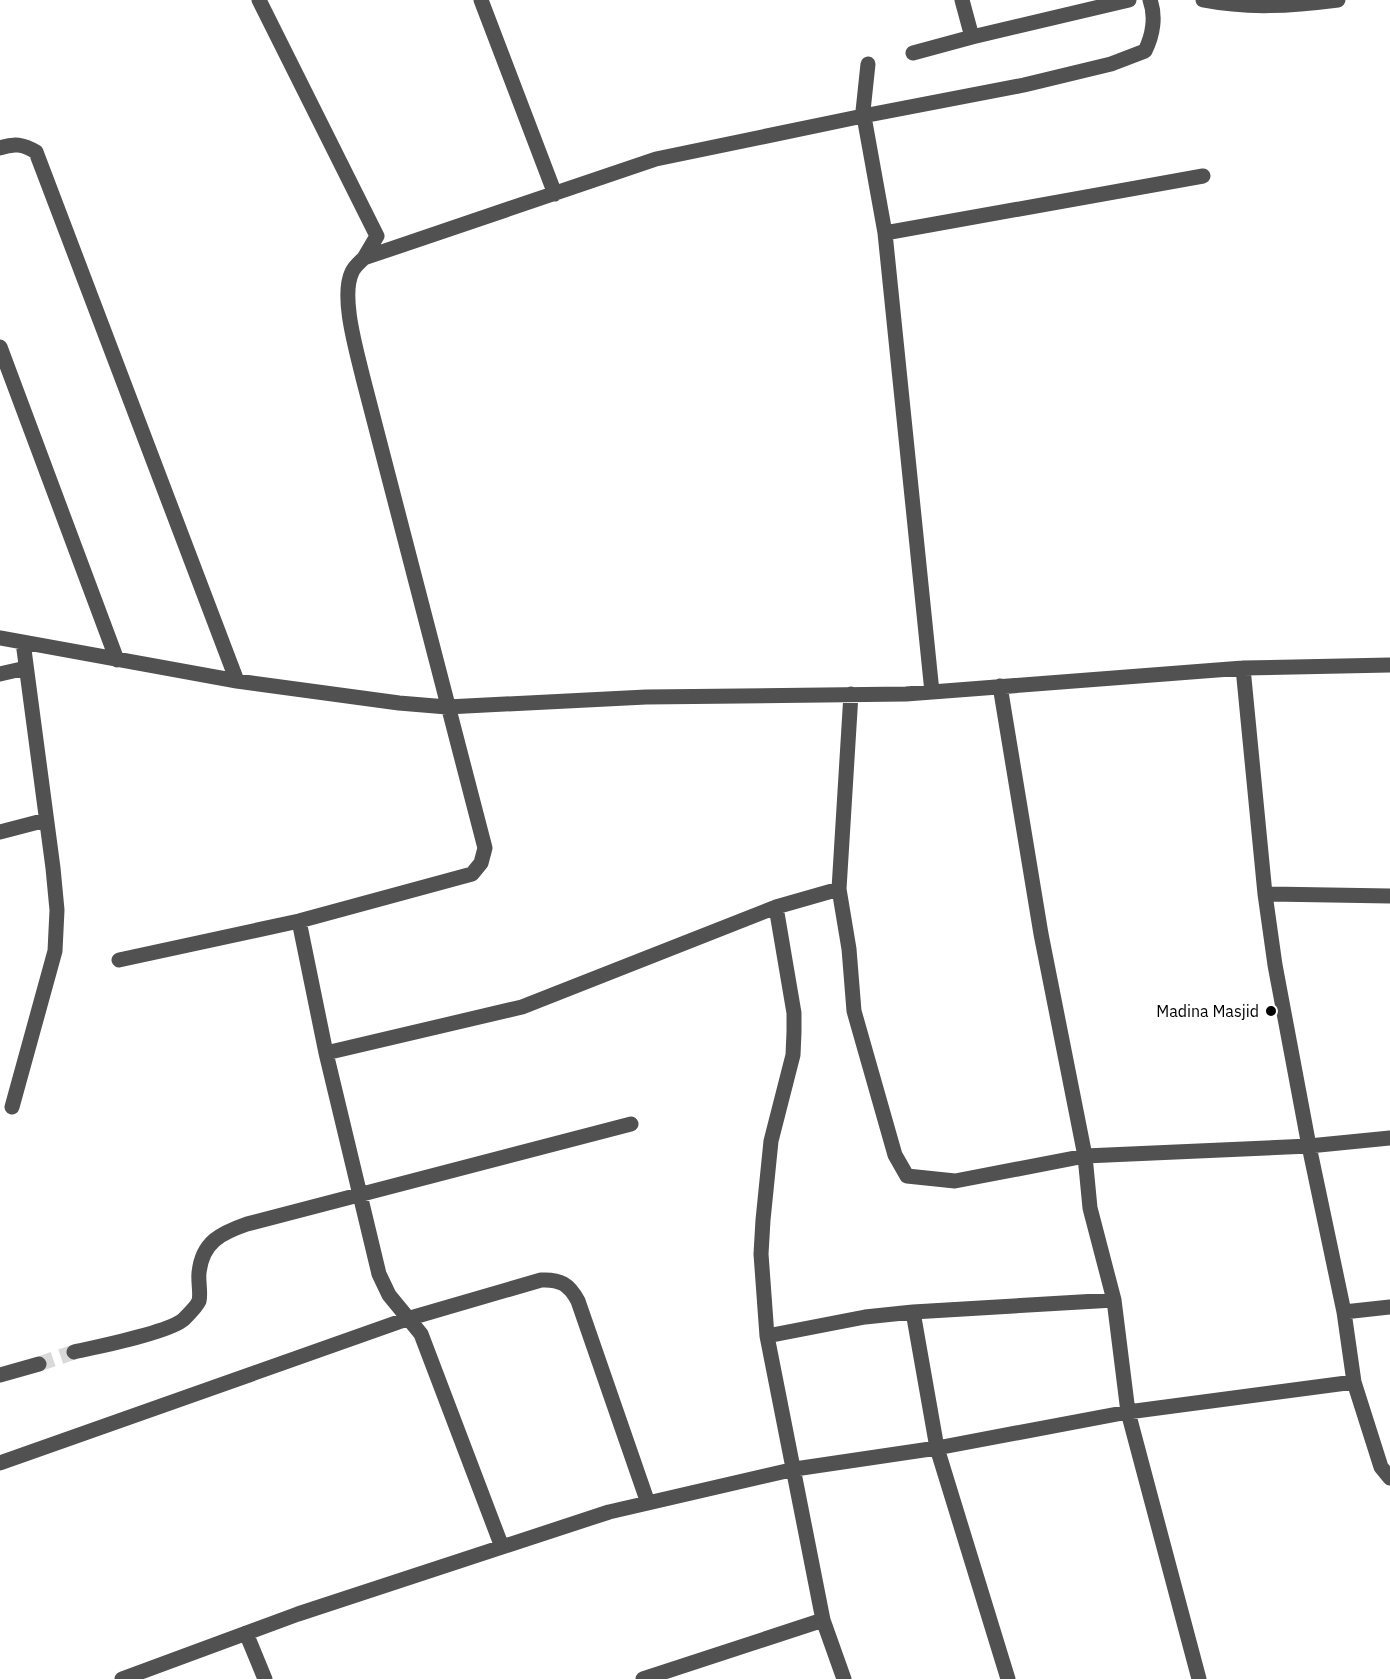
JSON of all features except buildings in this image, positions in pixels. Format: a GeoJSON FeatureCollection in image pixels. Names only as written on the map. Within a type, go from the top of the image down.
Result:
{"type":"FeatureCollection","features":[{"type":"Feature","properties":{"kind":"street"},"geometry":{"type":"LineString","coordinates":[[119,960],[299,921],[472,874],[481,863],[485,848],[365,390],[351,323],[347,297],[352,273],[377,236],[259,0]]}},
{"type":"Feature","properties":{"kind":"street"},"geometry":{"type":"LineString","coordinates":[[481,0],[555,194]]}},
{"type":"Feature","properties":{"kind":"street"},"geometry":{"type":"LineString","coordinates":[[962,0],[972,37]]}},
{"type":"Feature","properties":{"kind":"street"},"geometry":{"type":"LineString","coordinates":[[913,53],[1129,0]]}},
{"type":"Feature","properties":{"kind":"street"},"geometry":{"type":"LineString","coordinates":[[364,258],[656,159],[1024,85],[1111,64],[1145,51],[1150,41],[1154,10],[1150,0]]}},
{"type":"Feature","properties":{"kind":"street"},"geometry":{"type":"LineString","coordinates":[[1203,0],[1231,5],[1338,0]]}},
{"type":"Feature","properties":{"kind":"street"},"geometry":{"type":"LineString","coordinates":[[868,64],[863,116],[885,233],[932,692]]}},
{"type":"Feature","properties":{"kind":"street"},"geometry":{"type":"LineString","coordinates":[[0,148],[16,144],[27,146],[36,152],[237,681]]}},
{"type":"Feature","properties":{"kind":"street"},"geometry":{"type":"LineString","coordinates":[[885,233],[1203,176]]}},
{"type":"Feature","properties":{"kind":"street"},"geometry":{"type":"LineString","coordinates":[[0,347],[117,660]]}},
{"type":"Feature","properties":{"kind":"street"},"geometry":{"type":"LineString","coordinates":[[0,638],[237,681],[399,704],[447,707],[646,697],[906,694],[1244,668],[1390,665]]}},
{"type":"Feature","properties":{"kind":"street"},"geometry":{"type":"LineString","coordinates":[[12,1107],[55,951],[57,910],[23,642]]}},
{"type":"Feature","properties":{"kind":"street"},"geometry":{"type":"LineString","coordinates":[[0,674],[26,668]]}},
{"type":"Feature","properties":{"kind":"street"},"geometry":{"type":"LineString","coordinates":[[1244,668],[1265,894],[1275,965],[1309,1146],[1344,1312],[1354,1382],[1381,1467],[1390,1478]]}},
{"type":"Feature","properties":{"kind":"street"},"geometry":{"type":"LineString","coordinates":[[1000,686],[1041,934],[1085,1156],[1090,1208],[1114,1300],[1128,1412],[1199,1679]]}},
{"type":"Feature","properties":{"kind":"street"},"geometry":{"type":"LineString","coordinates":[[851,694],[839,888],[849,949],[854,1011],[895,1155],[907,1176],[955,1181],[1085,1156],[1309,1146],[1390,1138]]}},
{"type":"Feature","properties":{"kind":"street"},"geometry":{"type":"LineString","coordinates":[[0,832],[46,820]]}},
{"type":"Feature","properties":{"kind":"street"},"geometry":{"type":"LineString","coordinates":[[326,1053],[522,1006],[776,907],[839,888]]}},
{"type":"Feature","properties":{"kind":"street"},"geometry":{"type":"LineString","coordinates":[[1265,894],[1390,896]]}},
{"type":"Feature","properties":{"kind":"street"},"geometry":{"type":"LineString","coordinates":[[776,907],[794,1013],[794,1032],[793,1055],[776,1114],[771,1141],[763,1220],[761,1254],[766,1336],[795,1469],[823,1620],[844,1679]]}},
{"type":"Feature","properties":{"kind":"street"},"geometry":{"type":"LineString","coordinates":[[299,921],[326,1053],[379,1274],[388,1295],[421,1334],[502,1547]]}},
{"type":"Feature","properties":{"kind":"street"},"geometry":{"type":"LineString","coordinates":[[74,1352],[168,1328],[182,1321],[198,1302],[202,1258],[210,1244],[225,1232],[631,1125]]}},
{"type":"Feature","properties":{"kind":"street"},"geometry":{"type":"LineString","coordinates":[[0,1463],[407,1319],[541,1280],[554,1280],[572,1289],[578,1301],[648,1503]]}},
{"type":"Feature","properties":{"kind":"street"},"geometry":{"type":"LineString","coordinates":[[766,1336],[866,1317],[913,1312],[1114,1300]]}},
{"type":"Feature","properties":{"kind":"street"},"geometry":{"type":"LineString","coordinates":[[1344,1312],[1390,1307]]}},
{"type":"Feature","properties":{"kind":"street"},"geometry":{"type":"LineString","coordinates":[[913,1312],[937,1448],[1008,1679]]}},
{"type":"Feature","properties":{"kind":"street"},"geometry":{"type":"LineString","coordinates":[[0,1375],[39,1364]]}},
{"type":"Feature","properties":{"kind":"street"},"geometry":{"type":"LineString","coordinates":[[122,1679],[298,1614],[609,1512],[795,1469],[937,1448],[1128,1412],[1354,1382]]}},
{"type":"Feature","properties":{"kind":"street"},"geometry":{"type":"LineString","coordinates":[[644,1679],[823,1620]]}},
{"type":"Feature","properties":{"kind":"street"},"geometry":{"type":"LineString","coordinates":[[246,1634],[265,1679]]}},
{"type":"Feature","properties":{"kind":"tunnel"},"geometry":{"type":"LineString","coordinates":[[39,1364],[74,1352]]}},
{"type":"Feature","properties":{"kind":"place","name":"Madina Masjid"},"geometry":{"type":"Point","coordinates":[1271,1011]}}]}
